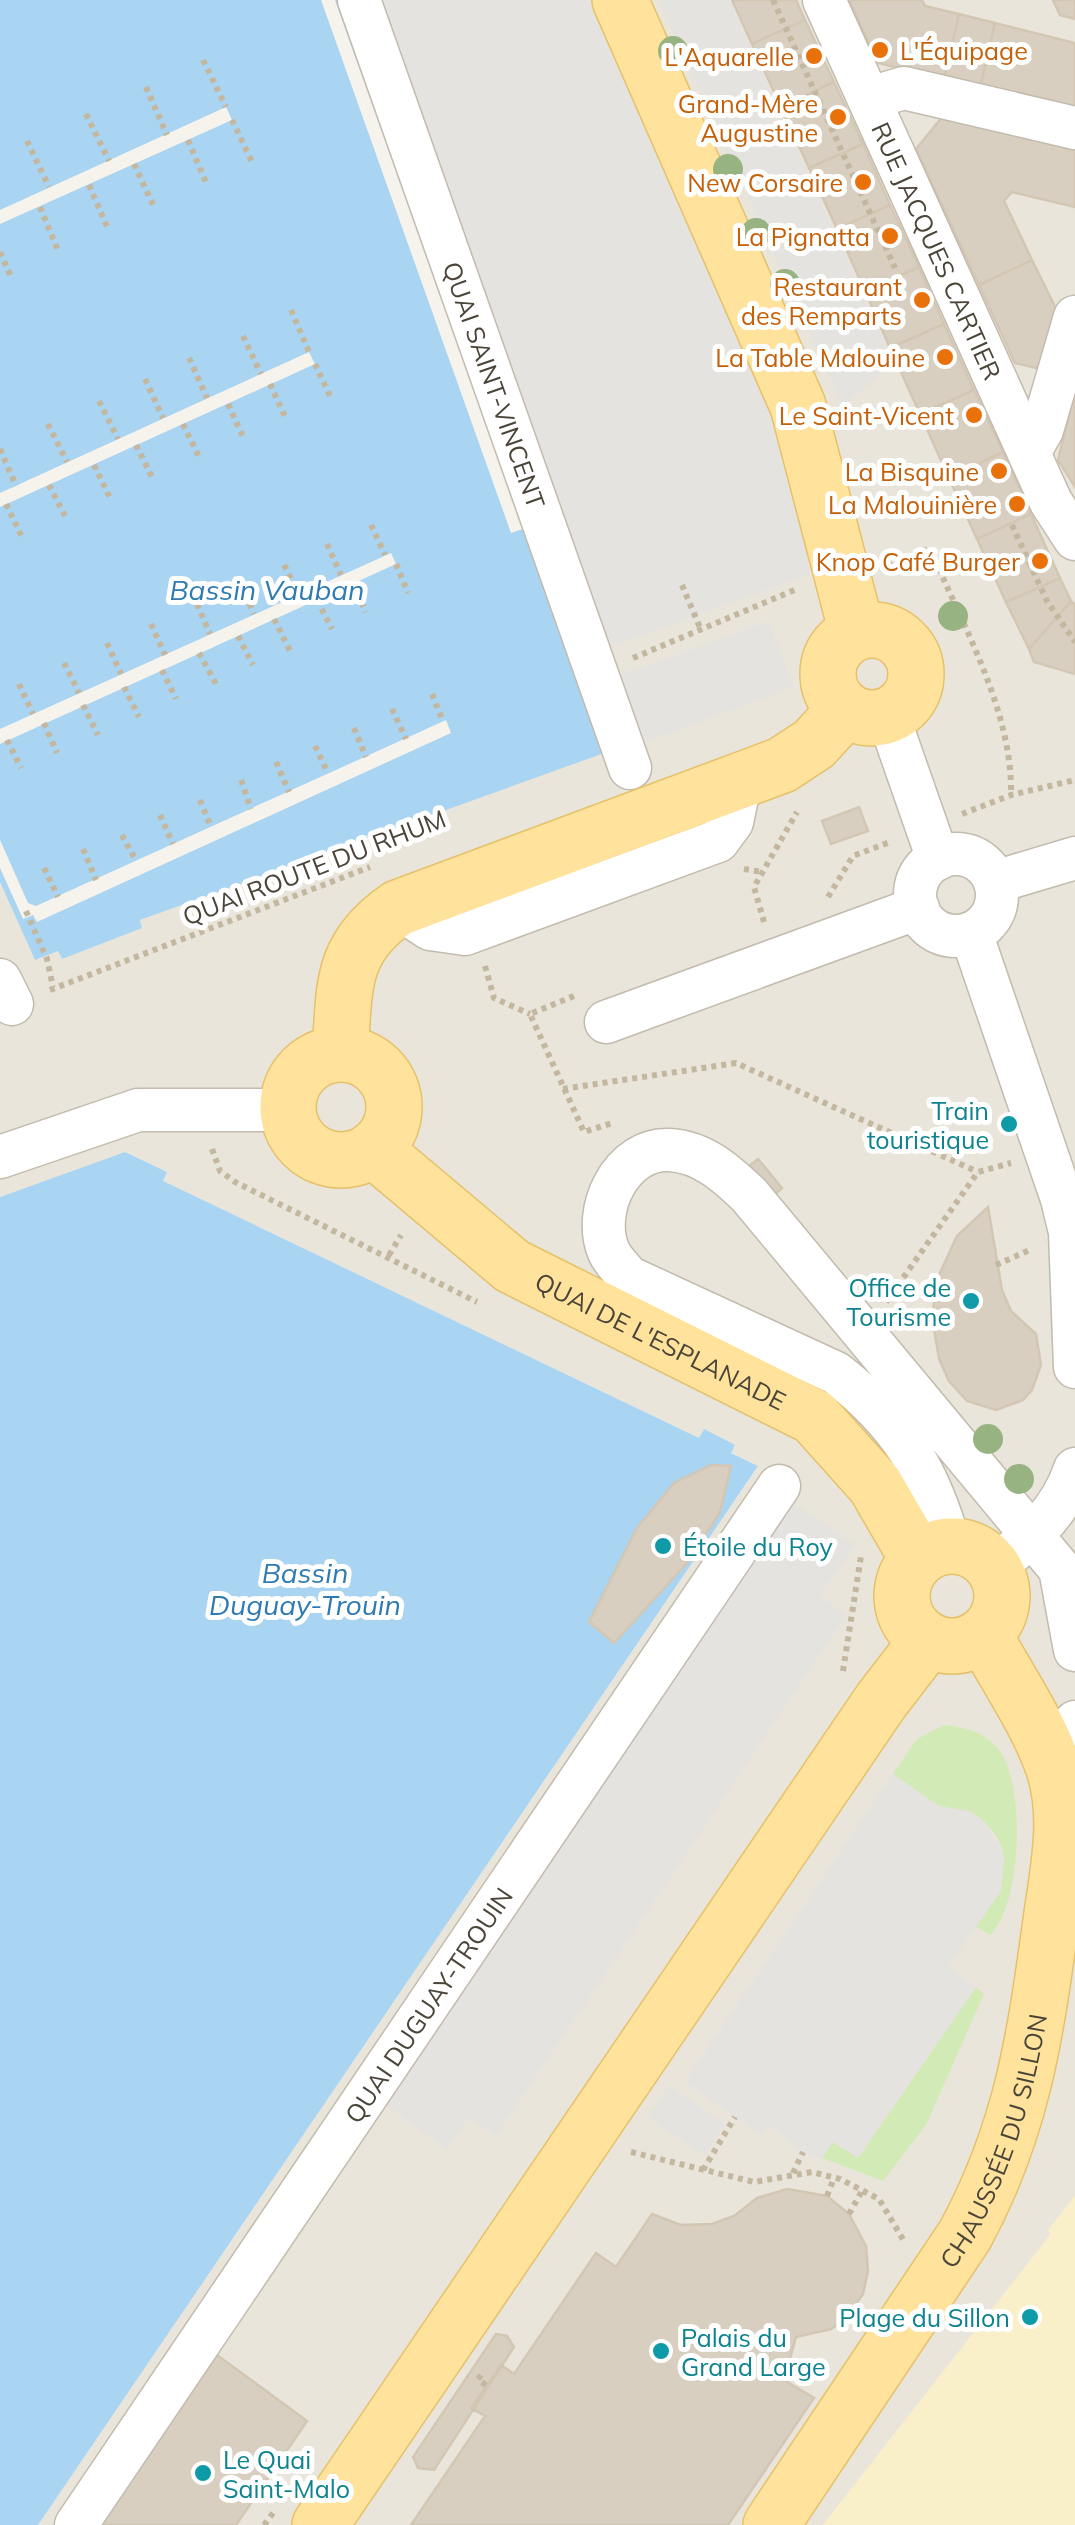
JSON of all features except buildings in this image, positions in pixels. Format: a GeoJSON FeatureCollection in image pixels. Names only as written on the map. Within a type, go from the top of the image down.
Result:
{"type":"FeatureCollection","features":[{"type":"Feature","properties":{"kind":"main road"},"geometry":{"type":"LineString","coordinates":[[620,0],[798,406],[857,632]]}},
{"type":"Feature","properties":{"kind":"main road"},"geometry":{"type":"LineString","coordinates":[[340,1053],[346,973],[392,884],[741,779],[782,764],[867,712],[900,708],[916,686],[914,657],[908,646],[884,630],[857,632],[844,638],[829,660],[830,687],[867,712]]}},
{"type":"Feature","properties":{"kind":"main road"},"geometry":{"type":"LineString","coordinates":[[340,1053],[370,1062],[390,1085],[393,1119],[373,1149],[359,1157],[327,1158],[300,1140],[288,1110],[297,1077],[308,1064],[340,1053]]}},
{"type":"Feature","properties":{"kind":"main road","name":"QUAI DE L'ESPLANADE"},"geometry":{"type":"LineString","coordinates":[[373,1149],[512,1266],[814,1417],[875,1484],[975,1553]]}},
{"type":"Feature","properties":{"kind":"main road"},"geometry":{"type":"LineString","coordinates":[[975,1553],[1002,1596],[1000,1610],[984,1635],[956,1646],[928,1640],[915,1630],[902,1602],[908,1572],[975,1553]]}},
{"type":"Feature","properties":{"kind":"main road","name":"CHAUSSÉE DU SILLON"},"geometry":{"type":"LineString","coordinates":[[770,2525],[898,2338],[992,2186],[1025,2091],[1065,1896],[1060,1876],[1064,1742],[984,1635]]}},
{"type":"Feature","properties":{"kind":"main road"},"geometry":{"type":"LineString","coordinates":[[320,2525],[881,1701],[928,1640]]}},
{"type":"Feature","properties":{"kind":"street","name":"QUAI SAINT-VINCENT"},"geometry":{"type":"LineString","coordinates":[[360,0],[600,672],[630,768]]}},
{"type":"Feature","properties":{"kind":"street","name":"RUE JACQUES CARTIER"},"geometry":{"type":"LineString","coordinates":[[824,0],[1051,502],[1075,539]]}},
{"type":"Feature","properties":{"kind":"street"},"geometry":{"type":"LineString","coordinates":[[870,98],[904,88],[1075,128]]}},
{"type":"Feature","properties":{"kind":"street"},"geometry":{"type":"LineString","coordinates":[[1029,453],[1042,430],[1075,317]]}},
{"type":"Feature","properties":{"kind":"street"},"geometry":{"type":"LineString","coordinates":[[867,712],[938,858]]}},
{"type":"Feature","properties":{"kind":"street"},"geometry":{"type":"LineString","coordinates":[[972,857],[996,882],[996,904],[991,918],[970,934],[938,932],[918,908],[916,885],[938,858],[972,857]]}},
{"type":"Feature","properties":{"kind":"street"},"geometry":{"type":"LineString","coordinates":[[996,882],[1075,858]]}},
{"type":"Feature","properties":{"kind":"street"},"geometry":{"type":"LineString","coordinates":[[606,1022],[918,908]]}},
{"type":"Feature","properties":{"kind":"street"},"geometry":{"type":"LineString","coordinates":[[970,934],[1070,1232],[1075,1367]]}},
{"type":"Feature","properties":{"kind":"street"},"geometry":{"type":"LineString","coordinates":[[0,1157],[138,1110],[288,1110]]}},
{"type":"Feature","properties":{"kind":"street"},"geometry":{"type":"LineString","coordinates":[[975,1553],[986,1508],[975,1466],[750,1196],[724,1171],[694,1155],[668,1149],[644,1155],[620,1172],[608,1201],[604,1229],[610,1254],[628,1277],[836,1373],[863,1394],[894,1427],[975,1553],[1060,1570],[1075,1650]]}},
{"type":"Feature","properties":{"kind":"street"},"geometry":{"type":"LineString","coordinates":[[975,1553],[1066,1496],[1075,1469]]}},
{"type":"Feature","properties":{"kind":"street","name":"QUAI DUGUAY-TROUIN"},"geometry":{"type":"LineString","coordinates":[[76,2525],[779,1486]]}},
{"type":"Feature","properties":{"kind":"path"},"geometry":{"type":"LineString","coordinates":[[204,60],[226,108]]}},
{"type":"Feature","properties":{"kind":"path"},"geometry":{"type":"LineString","coordinates":[[146,87],[167,134]]}},
{"type":"Feature","properties":{"kind":"path"},"geometry":{"type":"LineString","coordinates":[[86,114],[108,161]]}},
{"type":"Feature","properties":{"kind":"path"},"geometry":{"type":"LineString","coordinates":[[232,120],[253,164]]}},
{"type":"Feature","properties":{"kind":"path"},"geometry":{"type":"LineString","coordinates":[[188,140],[207,186]]}},
{"type":"Feature","properties":{"kind":"path"},"geometry":{"type":"LineString","coordinates":[[27,141],[50,188]]}},
{"type":"Feature","properties":{"kind":"path"},"geometry":{"type":"LineString","coordinates":[[134,164],[155,209]]}},
{"type":"Feature","properties":{"kind":"path"},"geometry":{"type":"LineString","coordinates":[[89,184],[108,229]]}},
{"type":"Feature","properties":{"kind":"path"},"geometry":{"type":"LineString","coordinates":[[40,207],[59,253]]}},
{"type":"Feature","properties":{"kind":"path"},"geometry":{"type":"LineString","coordinates":[[0,252],[11,277]]}},
{"type":"Feature","properties":{"kind":"path"},"geometry":{"type":"LineString","coordinates":[[291,310],[308,352]]}},
{"type":"Feature","properties":{"kind":"path"},"geometry":{"type":"LineString","coordinates":[[243,336],[261,374]]}},
{"type":"Feature","properties":{"kind":"path"},"geometry":{"type":"LineString","coordinates":[[189,358],[207,398]]}},
{"type":"Feature","properties":{"kind":"path"},"geometry":{"type":"LineString","coordinates":[[315,364],[330,396]]}},
{"type":"Feature","properties":{"kind":"path"},"geometry":{"type":"LineString","coordinates":[[146,379],[163,418]]}},
{"type":"Feature","properties":{"kind":"path"},"geometry":{"type":"LineString","coordinates":[[270,384],[286,419]]}},
{"type":"Feature","properties":{"kind":"path"},"geometry":{"type":"LineString","coordinates":[[99,401],[118,440]]}},
{"type":"Feature","properties":{"kind":"path"},"geometry":{"type":"LineString","coordinates":[[228,404],[244,440]]}},
{"type":"Feature","properties":{"kind":"path"},"geometry":{"type":"LineString","coordinates":[[48,424],[67,462]]}},
{"type":"Feature","properties":{"kind":"path"},"geometry":{"type":"LineString","coordinates":[[183,424],[200,459]]}},
{"type":"Feature","properties":{"kind":"path"},"geometry":{"type":"LineString","coordinates":[[136,445],[153,478]]}},
{"type":"Feature","properties":{"kind":"path"},"geometry":{"type":"LineString","coordinates":[[0,449],[16,486]]}},
{"type":"Feature","properties":{"kind":"path"},"geometry":{"type":"LineString","coordinates":[[94,465],[111,500]]}},
{"type":"Feature","properties":{"kind":"path"},"geometry":{"type":"LineString","coordinates":[[49,485],[65,516]]}},
{"type":"Feature","properties":{"kind":"path"},"geometry":{"type":"LineString","coordinates":[[6,504],[22,537]]}},
{"type":"Feature","properties":{"kind":"path"},"geometry":{"type":"LineString","coordinates":[[372,525],[385,556]]}},
{"type":"Feature","properties":{"kind":"path"},"geometry":{"type":"LineString","coordinates":[[327,544],[341,575]]}},
{"type":"Feature","properties":{"kind":"path"},"geometry":{"type":"LineString","coordinates":[[876,558],[884,555],[890,564],[930,548],[1000,719],[1012,764],[1011,795]]}},
{"type":"Feature","properties":{"kind":"path"},"geometry":{"type":"LineString","coordinates":[[396,564],[408,593]]}},
{"type":"Feature","properties":{"kind":"path"},"geometry":{"type":"LineString","coordinates":[[284,565],[299,594]]}},
{"type":"Feature","properties":{"kind":"path"},"geometry":{"type":"LineString","coordinates":[[353,584],[366,612]]}},
{"type":"Feature","properties":{"kind":"path"},"geometry":{"type":"LineString","coordinates":[[242,585],[254,614]]}},
{"type":"Feature","properties":{"kind":"path"},"geometry":{"type":"LineString","coordinates":[[682,585],[701,630]]}},
{"type":"Feature","properties":{"kind":"path"},"geometry":{"type":"LineString","coordinates":[[600,672],[805,586]]}},
{"type":"Feature","properties":{"kind":"path"},"geometry":{"type":"LineString","coordinates":[[317,600],[332,629]]}},
{"type":"Feature","properties":{"kind":"path"},"geometry":{"type":"LineString","coordinates":[[198,604],[210,634]]}},
{"type":"Feature","properties":{"kind":"path"},"geometry":{"type":"LineString","coordinates":[[274,619],[290,650]]}},
{"type":"Feature","properties":{"kind":"path"},"geometry":{"type":"LineString","coordinates":[[151,624],[165,654]]}},
{"type":"Feature","properties":{"kind":"path"},"geometry":{"type":"LineString","coordinates":[[238,636],[253,665]]}},
{"type":"Feature","properties":{"kind":"path"},"geometry":{"type":"LineString","coordinates":[[107,643],[120,674]]}},
{"type":"Feature","properties":{"kind":"path"},"geometry":{"type":"LineString","coordinates":[[199,654],[216,684]]}},
{"type":"Feature","properties":{"kind":"path"},"geometry":{"type":"LineString","coordinates":[[64,663],[79,693]]}},
{"type":"Feature","properties":{"kind":"path"},"geometry":{"type":"LineString","coordinates":[[162,670],[176,699]]}},
{"type":"Feature","properties":{"kind":"path"},"geometry":{"type":"LineString","coordinates":[[19,684],[32,714]]}},
{"type":"Feature","properties":{"kind":"path"},"geometry":{"type":"LineString","coordinates":[[124,687],[139,717]]}},
{"type":"Feature","properties":{"kind":"path"},"geometry":{"type":"LineString","coordinates":[[432,694],[443,721]]}},
{"type":"Feature","properties":{"kind":"path"},"geometry":{"type":"LineString","coordinates":[[83,706],[98,735]]}},
{"type":"Feature","properties":{"kind":"path"},"geometry":{"type":"LineString","coordinates":[[392,709],[406,738]]}},
{"type":"Feature","properties":{"kind":"path"},"geometry":{"type":"LineString","coordinates":[[44,723],[58,753]]}},
{"type":"Feature","properties":{"kind":"path"},"geometry":{"type":"LineString","coordinates":[[354,728],[366,757]]}},
{"type":"Feature","properties":{"kind":"path"},"geometry":{"type":"LineString","coordinates":[[8,740],[20,768]]}},
{"type":"Feature","properties":{"kind":"path"},"geometry":{"type":"LineString","coordinates":[[315,746],[328,774]]}},
{"type":"Feature","properties":{"kind":"path"},"geometry":{"type":"LineString","coordinates":[[276,762],[290,792]]}},
{"type":"Feature","properties":{"kind":"path"},"geometry":{"type":"LineString","coordinates":[[241,780],[252,808]]}},
{"type":"Feature","properties":{"kind":"path"},"geometry":{"type":"LineString","coordinates":[[200,800],[211,827]]}},
{"type":"Feature","properties":{"kind":"path"},"geometry":{"type":"LineString","coordinates":[[764,922],[754,887],[800,806]]}},
{"type":"Feature","properties":{"kind":"path"},"geometry":{"type":"LineString","coordinates":[[160,815],[173,844]]}},
{"type":"Feature","properties":{"kind":"path"},"geometry":{"type":"LineString","coordinates":[[122,835],[136,861]]}},
{"type":"Feature","properties":{"kind":"path"},"geometry":{"type":"LineString","coordinates":[[82,850],[96,880]]}},
{"type":"Feature","properties":{"kind":"path"},"geometry":{"type":"LineString","coordinates":[[44,868],[58,897]]}},
{"type":"Feature","properties":{"kind":"path","name":"QUAI ROUTE DU RHUM"},"geometry":{"type":"LineString","coordinates":[[6,992],[54,988],[392,884]]}},
{"type":"Feature","properties":{"kind":"path"},"geometry":{"type":"LineString","coordinates":[[26,910],[54,988]]}},
{"type":"Feature","properties":{"kind":"path"},"geometry":{"type":"LineString","coordinates":[[563,1089],[736,1062],[978,1172]]}},
{"type":"Feature","properties":{"kind":"path"},"geometry":{"type":"LineString","coordinates":[[876,1317],[978,1172],[1046,1152]]}},
{"type":"Feature","properties":{"kind":"path"},"geometry":{"type":"LineString","coordinates":[[220,1171],[234,1182],[389,1255]]}},
{"type":"Feature","properties":{"kind":"path"},"geometry":{"type":"LineString","coordinates":[[842,1673],[860,1582],[862,1554],[857,1541]]}},
{"type":"Feature","properties":{"kind":"path"},"geometry":{"type":"LineString","coordinates":[[703,2170],[735,2118]]}},
{"type":"Feature","properties":{"kind":"path"},"geometry":{"type":"LineString","coordinates":[[625,2151],[754,2182],[792,2174],[834,2178],[863,2189],[886,2208],[908,2247]]}},
{"type":"Feature","properties":{"kind":"path"},"geometry":{"type":"LineString","coordinates":[[792,2174],[803,2152]]}},
{"type":"Feature","properties":{"kind":"path"},"geometry":{"type":"LineString","coordinates":[[826,2196],[834,2178]]}},
{"type":"Feature","properties":{"kind":"path"},"geometry":{"type":"LineString","coordinates":[[849,2214],[863,2189]]}},
{"type":"Feature","properties":{"kind":"shaded area"},"geometry":{"type":"Polygon","coordinates":[[[338,0],[1075,0],[1075,2196],[1049,2230],[1051,2234],[823,2525],[38,2525],[758,1466],[730,1452],[735,1446],[704,1430],[699,1438],[162,1181],[167,1172],[125,1152],[0,1197],[0,882],[35,959],[58,951],[62,959],[142,927],[140,920],[215,891],[606,751],[338,0]]]}},
{"type":"Feature","properties":{"kind":"shaded area"},"geometry":{"type":"Polygon","coordinates":[[[372,0],[590,0],[765,390],[792,470],[810,574],[605,649],[372,0]]]}},
{"type":"Feature","properties":{"kind":"shaded area"},"geometry":{"type":"Polygon","coordinates":[[[658,0],[730,0],[887,347],[881,374],[843,406],[658,0]]]}},
{"type":"Feature","properties":{"kind":"shaded area"},"geometry":{"type":"Polygon","coordinates":[[[769,621],[793,687],[641,744],[616,677],[769,621]]]}},
{"type":"Feature","properties":{"kind":"shaded area"},"geometry":{"type":"Polygon","coordinates":[[[786,1498],[856,1545],[820,1594],[846,1616],[496,2136],[469,2118],[447,2149],[377,2099],[786,1498]]]}},
{"type":"Feature","properties":{"kind":"shaded area"},"geometry":{"type":"Polygon","coordinates":[[[893,1774],[939,1806],[970,1811],[985,1822],[1004,1856],[1001,1891],[948,1967],[976,1987],[858,2158],[833,2142],[822,2158],[809,2156],[769,2125],[761,2135],[685,2082],[893,1774]]]}},
{"type":"Feature","properties":{"kind":"shaded area"},"geometry":{"type":"Polygon","coordinates":[[[669,2085],[725,2124],[705,2156],[648,2118],[669,2085]]]}},
{"type":"Feature","properties":{"kind":"green space"},"geometry":{"type":"Polygon","coordinates":[[[944,1725],[974,1731],[994,1744],[1008,1767],[1013,1789],[1017,1844],[1014,1873],[1001,1920],[990,1935],[975,1926],[1002,1874],[1001,1847],[995,1834],[973,1816],[927,1800],[893,1774],[917,1739],[944,1725]]]}},
{"type":"Feature","properties":{"kind":"green space"},"geometry":{"type":"Polygon","coordinates":[[[976,1987],[984,1994],[926,2125],[883,2181],[822,2158],[833,2142],[858,2158],[976,1987]]]}},
{"type":"Feature","properties":{"kind":"sand","name":"Plage du Sillon"},"geometry":{"type":"Polygon","coordinates":[[[1075,2196],[1075,2525],[823,2525],[1051,2234],[1048,2230],[1075,2196]]]}},
{"type":"Feature","properties":{"kind":"water","name":"Bassin Vauban"},"geometry":{"type":"Polygon","coordinates":[[[0,0],[338,0],[607,752],[140,920],[142,928],[62,959],[58,951],[35,960],[0,882],[0,0]]]}},
{"type":"Feature","properties":{"kind":"water","name":"Bassin Duguay-Trouin"},"geometry":{"type":"Polygon","coordinates":[[[125,1152],[167,1172],[163,1181],[699,1438],[704,1429],[735,1445],[731,1453],[758,1466],[38,2525],[0,2525],[0,1197],[125,1152]]]}},
{"type":"Feature","properties":{"kind":"pier"},"geometry":{"type":"Polygon","coordinates":[[[321,0],[335,0],[523,529],[511,533],[321,0]]]}},
{"type":"Feature","properties":{"kind":"pier"},"geometry":{"type":"Polygon","coordinates":[[[226,107],[232,120],[0,224],[0,210],[226,107]]]}},
{"type":"Feature","properties":{"kind":"pier"},"geometry":{"type":"Polygon","coordinates":[[[309,352],[315,364],[0,507],[0,493],[309,352]]]}},
{"type":"Feature","properties":{"kind":"pier"},"geometry":{"type":"Polygon","coordinates":[[[391,553],[396,564],[0,744],[0,729],[391,553]]]}},
{"type":"Feature","properties":{"kind":"pier"},"geometry":{"type":"Polygon","coordinates":[[[446,720],[451,733],[37,922],[33,915],[23,919],[0,868],[0,840],[28,903],[36,906],[446,720]]]}},
{"type":"Feature","properties":{"kind":"place","name":"L'Équipage"},"geometry":{"type":"Point","coordinates":[880,50]}},
{"type":"Feature","properties":{"kind":"place","name":"L'Aquarelle"},"geometry":{"type":"Point","coordinates":[814,56]}},
{"type":"Feature","properties":{"kind":"place","name":"Grand-Mère Augustine"},"geometry":{"type":"Point","coordinates":[838,117]}},
{"type":"Feature","properties":{"kind":"place","name":"New Corsaire"},"geometry":{"type":"Point","coordinates":[863,182]}},
{"type":"Feature","properties":{"kind":"place","name":"La Pignatta"},"geometry":{"type":"Point","coordinates":[890,236]}},
{"type":"Feature","properties":{"kind":"place","name":"Restaurant des Remparts"},"geometry":{"type":"Point","coordinates":[922,300]}},
{"type":"Feature","properties":{"kind":"place","name":"La Table Malouine"},"geometry":{"type":"Point","coordinates":[945,357]}},
{"type":"Feature","properties":{"kind":"place","name":"Le Saint-Vicent"},"geometry":{"type":"Point","coordinates":[974,415]}},
{"type":"Feature","properties":{"kind":"place","name":"La Bisquine"},"geometry":{"type":"Point","coordinates":[999,471]}},
{"type":"Feature","properties":{"kind":"place","name":"La Malouinière"},"geometry":{"type":"Point","coordinates":[1017,504]}},
{"type":"Feature","properties":{"kind":"place","name":"Knop Café Burger"},"geometry":{"type":"Point","coordinates":[1040,561]}},
{"type":"Feature","properties":{"kind":"place","name":"Train touristique"},"geometry":{"type":"Point","coordinates":[1009,1124]}},
{"type":"Feature","properties":{"kind":"place","name":"Office de Tourisme"},"geometry":{"type":"Point","coordinates":[971,1301]}},
{"type":"Feature","properties":{"kind":"place","name":"Étoile du Roy"},"geometry":{"type":"Point","coordinates":[663,1546]}},
{"type":"Feature","properties":{"kind":"place","name":"Plage du Sillon"},"geometry":{"type":"Point","coordinates":[1030,2317]}},
{"type":"Feature","properties":{"kind":"place","name":"Palais du Grand Large"},"geometry":{"type":"Point","coordinates":[661,2351]}},
{"type":"Feature","properties":{"kind":"place","name":"Le Quai Saint-Malo"},"geometry":{"type":"Point","coordinates":[203,2473]}}]}
